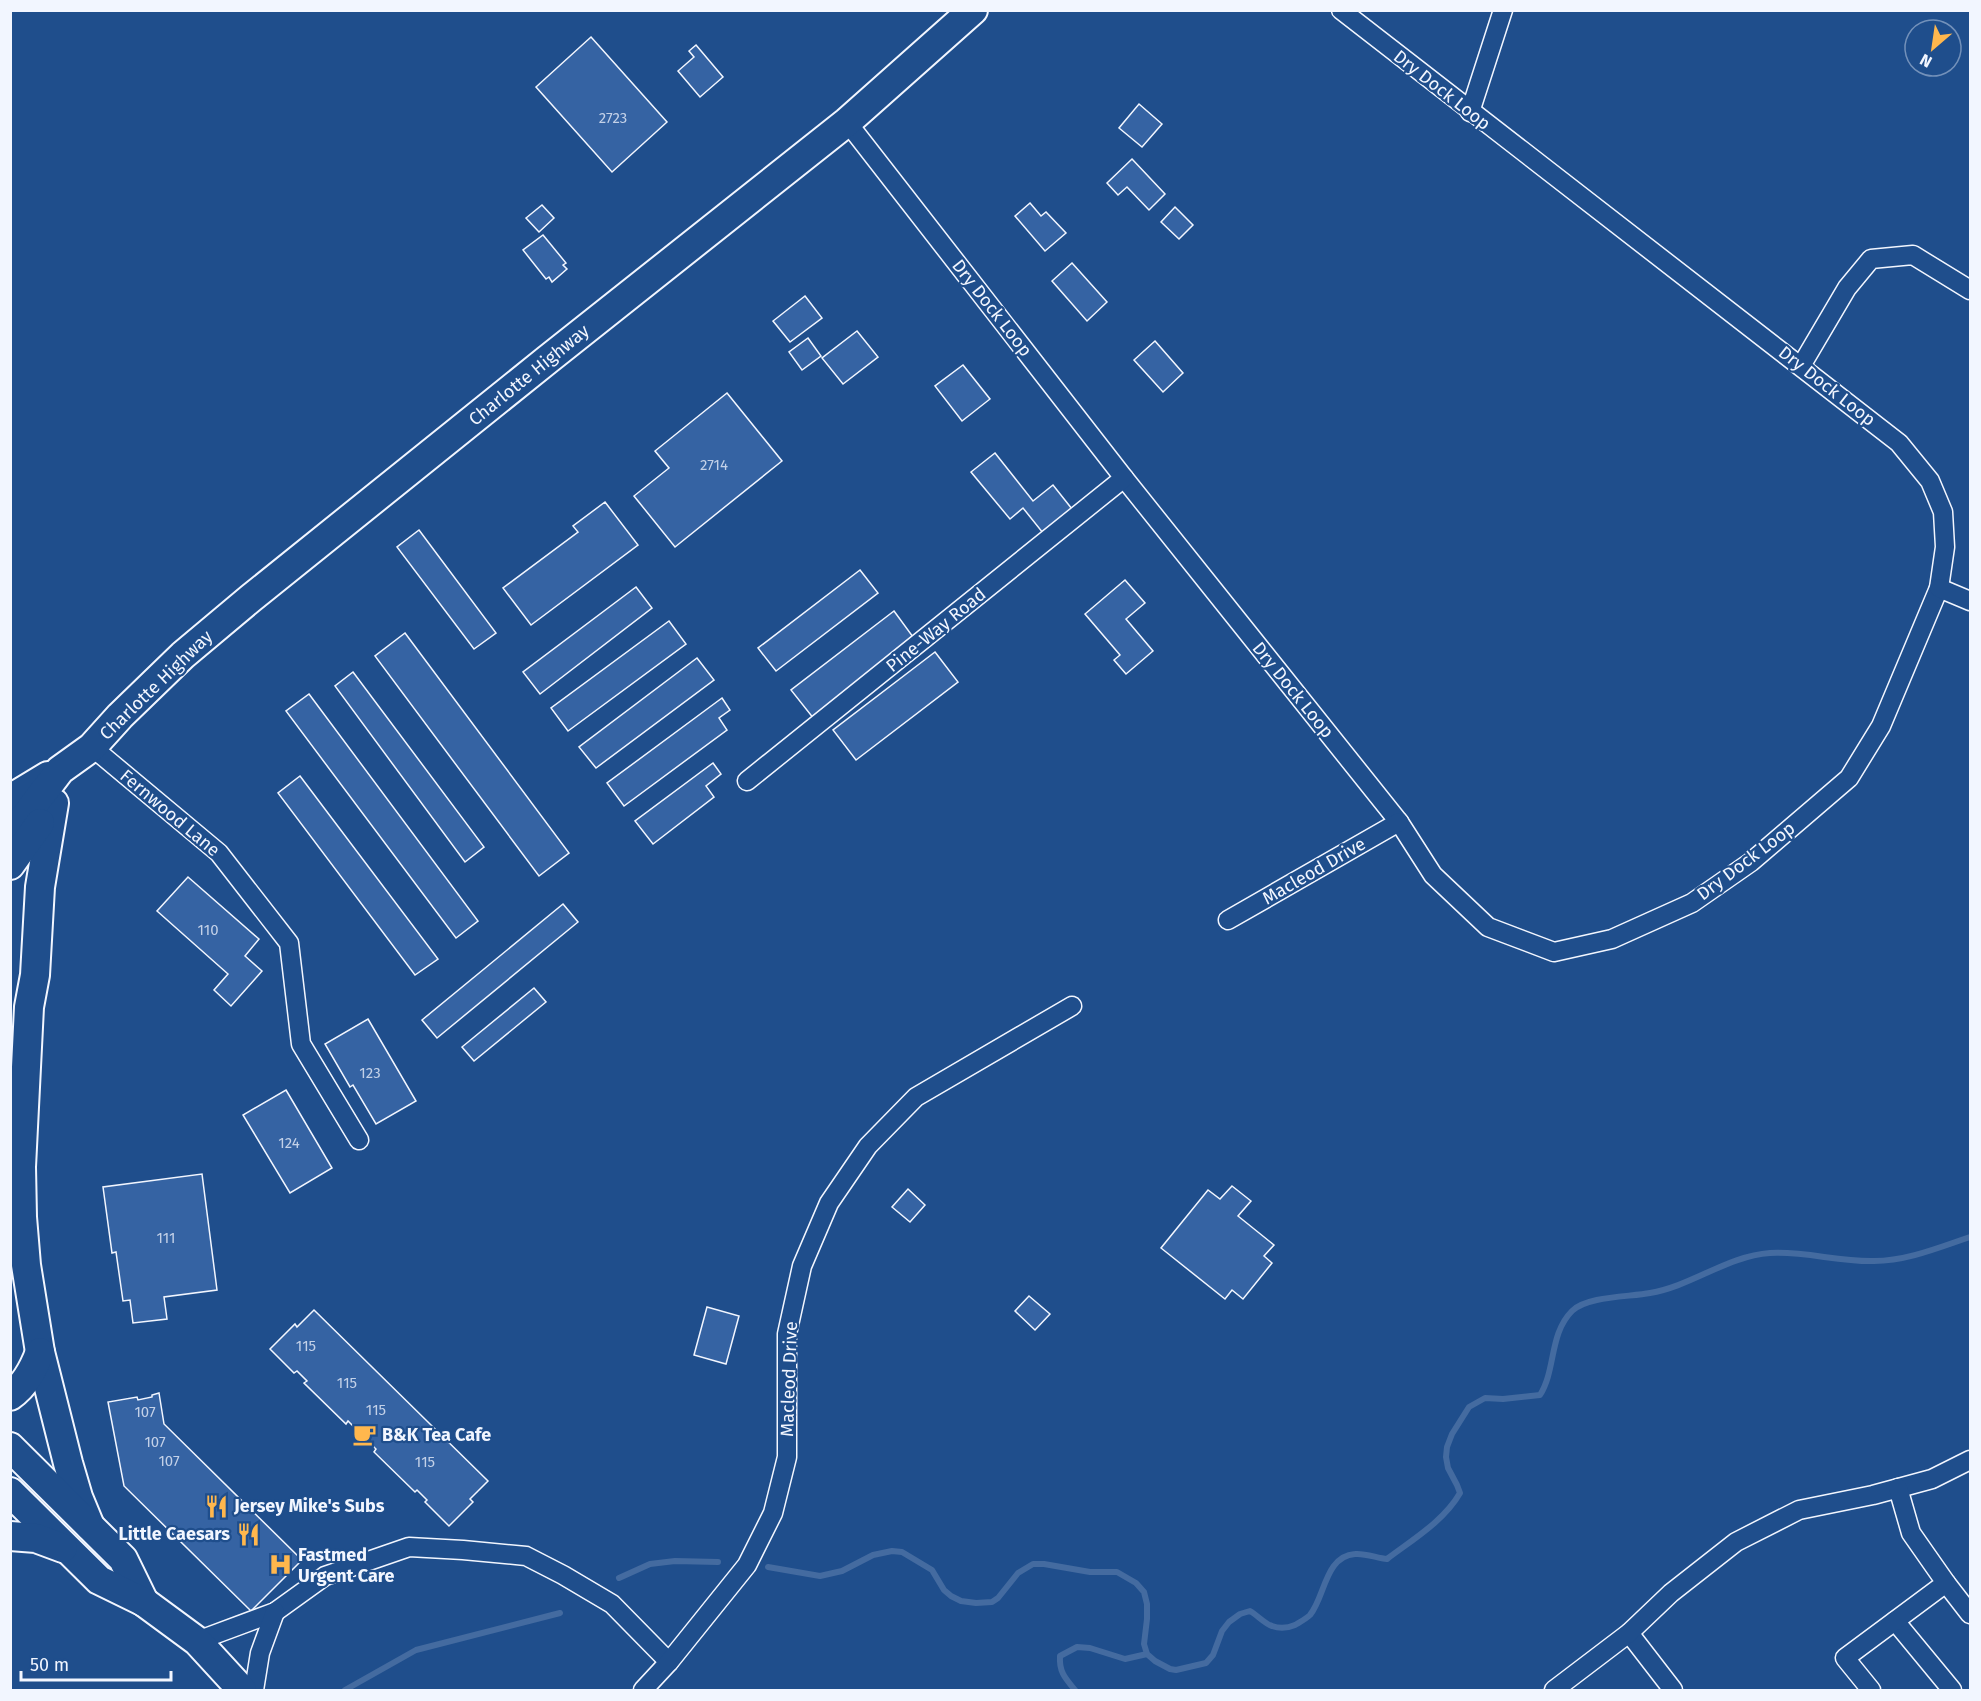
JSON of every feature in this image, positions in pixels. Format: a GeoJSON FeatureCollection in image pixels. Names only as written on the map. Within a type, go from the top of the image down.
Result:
{"type":"FeatureCollection","features":[{"type":"Feature","properties":{"kind":"main road","name":"Charlotte Highway"},"geometry":{"type":"LineString","coordinates":[[10,865],[72,779],[92,747],[120,716],[183,655],[250,598],[847,122],[973,10]]}},
{"type":"Feature","properties":{"kind":"main road","name":"Charlotte Highway"},"geometry":{"type":"LineString","coordinates":[[10,836],[60,770],[92,747]]}},
{"type":"Feature","properties":{"kind":"main road"},"geometry":{"type":"LineString","coordinates":[[10,799],[60,770]]}},
{"type":"Feature","properties":{"kind":"main road"},"geometry":{"type":"LineString","coordinates":[[54,803],[40,887],[35,975],[29,1007],[21,1156],[22,1216],[26,1265],[40,1352],[68,1463],[90,1526]]}},
{"type":"Feature","properties":{"kind":"main road"},"geometry":{"type":"LineString","coordinates":[[10,975],[20,984],[29,1007]]}},
{"type":"Feature","properties":{"kind":"main road"},"geometry":{"type":"LineString","coordinates":[[10,1396],[25,1382],[40,1352]]}},
{"type":"Feature","properties":{"kind":"main road"},"geometry":{"type":"LineString","coordinates":[[10,1447],[123,1558],[144,1602]]}},
{"type":"Feature","properties":{"kind":"main road"},"geometry":{"type":"LineString","coordinates":[[10,1492],[99,1580],[144,1602],[197,1641],[242,1690]]}},
{"type":"Feature","properties":{"kind":"main road"},"geometry":{"type":"LineString","coordinates":[[10,1536],[36,1538],[70,1552]]}},
{"type":"Feature","properties":{"kind":"street","name":"Dry Dock Loop"},"geometry":{"type":"LineString","coordinates":[[847,122],[1124,478],[1400,822],[1433,875],[1488,927],[1554,952],[1612,939],[1692,903],[1729,878],[1849,778],[1881,726],[1939,588],[1945,547],[1943,512],[1930,481],[1899,442],[1341,10]]}},
{"type":"Feature","properties":{"kind":"street"},"geometry":{"type":"LineString","coordinates":[[1470,112],[1503,10]]}},
{"type":"Feature","properties":{"kind":"street"},"geometry":{"type":"LineString","coordinates":[[1801,366],[1847,288],[1871,259],[1913,255],[1971,290]]}},
{"type":"Feature","properties":{"kind":"street","name":"Pine-Way Road"},"geometry":{"type":"LineString","coordinates":[[747,781],[1124,478]]}},
{"type":"Feature","properties":{"kind":"street"},"geometry":{"type":"LineString","coordinates":[[1939,588],[1971,601]]}},
{"type":"Feature","properties":{"kind":"street","name":"Fernwood Lane"},"geometry":{"type":"LineString","coordinates":[[92,747],[219,853],[289,943],[301,1044],[359,1140]]}},
{"type":"Feature","properties":{"kind":"street","name":"Macleod Drive"},"geometry":{"type":"LineString","coordinates":[[1228,920],[1400,822]]}},
{"type":"Feature","properties":{"kind":"street","name":"Macleod Drive"},"geometry":{"type":"LineString","coordinates":[[643,1690],[669,1662],[747,1565],[772,1513],[787,1457],[787,1334],[802,1266],[829,1203],[868,1146],[916,1098],[1072,1006]]}},
{"type":"Feature","properties":{"kind":"street"},"geometry":{"type":"LineString","coordinates":[[1554,1690],[1629,1633],[1671,1593],[1736,1542],[1799,1510],[1873,1495],[1932,1479],[1971,1460]]}},
{"type":"Feature","properties":{"kind":"street"},"geometry":{"type":"LineString","coordinates":[[1898,1488],[1911,1533],[1971,1614]]}},
{"type":"Feature","properties":{"kind":"street"},"geometry":{"type":"LineString","coordinates":[[197,1641],[275,1612],[325,1576],[409,1547],[526,1556],[612,1604],[669,1662]]}},
{"type":"Feature","properties":{"kind":"street"},"geometry":{"type":"LineString","coordinates":[[1871,1690],[1845,1658],[1946,1583]]}},
{"type":"Feature","properties":{"kind":"street"},"geometry":{"type":"LineString","coordinates":[[254,1690],[260,1653],[275,1612]]}},
{"type":"Feature","properties":{"kind":"street"},"geometry":{"type":"LineString","coordinates":[[1895,1621],[1952,1690]]}},
{"type":"Feature","properties":{"kind":"street"},"geometry":{"type":"LineString","coordinates":[[1629,1633],[1673,1690]]}},
{"type":"Feature","properties":{"kind":"building"},"geometry":{"type":"Polygon","coordinates":[[[591,37],[667,122],[612,172],[536,87],[591,37]]]}},
{"type":"Feature","properties":{"kind":"building"},"geometry":{"type":"Polygon","coordinates":[[[696,45],[723,77],[700,97],[678,71],[694,57],[689,51],[696,45]]]}},
{"type":"Feature","properties":{"kind":"building"},"geometry":{"type":"Polygon","coordinates":[[[1139,104],[1162,124],[1142,147],[1119,128],[1139,104]]]}},
{"type":"Feature","properties":{"kind":"building"},"geometry":{"type":"Polygon","coordinates":[[[1132,159],[1165,194],[1149,210],[1127,187],[1118,195],[1107,183],[1132,159]]]}},
{"type":"Feature","properties":{"kind":"building"},"geometry":{"type":"Polygon","coordinates":[[[1030,203],[1041,216],[1046,212],[1066,233],[1045,251],[1015,216],[1030,203]]]}},
{"type":"Feature","properties":{"kind":"building"},"geometry":{"type":"Polygon","coordinates":[[[542,205],[554,218],[539,232],[526,218],[542,205]]]}},
{"type":"Feature","properties":{"kind":"building"},"geometry":{"type":"Polygon","coordinates":[[[1175,207],[1193,225],[1179,239],[1161,222],[1175,207]]]}},
{"type":"Feature","properties":{"kind":"building"},"geometry":{"type":"Polygon","coordinates":[[[543,235],[566,263],[563,265],[567,269],[552,282],[549,277],[546,279],[523,250],[543,235]]]}},
{"type":"Feature","properties":{"kind":"building"},"geometry":{"type":"Polygon","coordinates":[[[1072,263],[1107,302],[1087,321],[1052,281],[1072,263]]]}},
{"type":"Feature","properties":{"kind":"building"},"geometry":{"type":"Polygon","coordinates":[[[805,296],[822,318],[790,342],[773,321],[805,296]]]}},
{"type":"Feature","properties":{"kind":"building"},"geometry":{"type":"Polygon","coordinates":[[[857,331],[878,357],[843,384],[822,358],[857,331]]]}},
{"type":"Feature","properties":{"kind":"building"},"geometry":{"type":"Polygon","coordinates":[[[808,338],[821,356],[802,370],[789,352],[808,338]]]}},
{"type":"Feature","properties":{"kind":"building"},"geometry":{"type":"Polygon","coordinates":[[[1155,341],[1183,373],[1163,392],[1134,360],[1155,341]]]}},
{"type":"Feature","properties":{"kind":"building"},"geometry":{"type":"Polygon","coordinates":[[[963,365],[990,399],[962,421],[935,386],[963,365]]]}},
{"type":"Feature","properties":{"kind":"building"},"geometry":{"type":"Polygon","coordinates":[[[727,393],[782,461],[675,547],[634,496],[669,468],[655,451],[727,393]]]}},
{"type":"Feature","properties":{"kind":"building"},"geometry":{"type":"Polygon","coordinates":[[[995,453],[1033,501],[1053,485],[1072,509],[1043,533],[1023,508],[1010,519],[971,472],[995,453]]]}},
{"type":"Feature","properties":{"kind":"building"},"geometry":{"type":"Polygon","coordinates":[[[605,502],[638,545],[531,625],[503,588],[578,532],[573,526],[605,502]]]}},
{"type":"Feature","properties":{"kind":"building"},"geometry":{"type":"Polygon","coordinates":[[[419,530],[496,633],[474,649],[397,547],[419,530]]]}},
{"type":"Feature","properties":{"kind":"building"},"geometry":{"type":"Polygon","coordinates":[[[860,570],[878,593],[776,671],[758,648],[860,570]]]}},
{"type":"Feature","properties":{"kind":"building"},"geometry":{"type":"Polygon","coordinates":[[[1125,580],[1145,603],[1126,619],[1153,651],[1126,674],[1114,660],[1120,655],[1085,614],[1125,580]]]}},
{"type":"Feature","properties":{"kind":"building"},"geometry":{"type":"Polygon","coordinates":[[[636,587],[652,608],[540,694],[523,672],[636,587]]]}},
{"type":"Feature","properties":{"kind":"building"},"geometry":{"type":"Polygon","coordinates":[[[894,611],[916,641],[814,719],[791,690],[894,611]]]}},
{"type":"Feature","properties":{"kind":"building"},"geometry":{"type":"Polygon","coordinates":[[[669,621],[686,644],[568,731],[551,708],[669,621]]]}},
{"type":"Feature","properties":{"kind":"building"},"geometry":{"type":"Polygon","coordinates":[[[405,633],[569,853],[539,876],[375,656],[405,633]]]}},
{"type":"Feature","properties":{"kind":"building"},"geometry":{"type":"Polygon","coordinates":[[[935,652],[958,682],[856,760],[833,730],[935,652]]]}},
{"type":"Feature","properties":{"kind":"building"},"geometry":{"type":"Polygon","coordinates":[[[697,658],[714,680],[596,768],[579,747],[697,658]]]}},
{"type":"Feature","properties":{"kind":"building"},"geometry":{"type":"Polygon","coordinates":[[[353,672],[484,847],[465,862],[335,686],[353,672]]]}},
{"type":"Feature","properties":{"kind":"building"},"geometry":{"type":"Polygon","coordinates":[[[309,694],[478,921],[456,938],[286,711],[309,694]]]}},
{"type":"Feature","properties":{"kind":"building"},"geometry":{"type":"Polygon","coordinates":[[[722,698],[730,710],[719,718],[727,730],[624,806],[607,783],[722,698]]]}},
{"type":"Feature","properties":{"kind":"building"},"geometry":{"type":"Polygon","coordinates":[[[713,763],[721,774],[706,786],[714,797],[653,844],[635,821],[713,763]]]}},
{"type":"Feature","properties":{"kind":"building"},"geometry":{"type":"Polygon","coordinates":[[[300,776],[438,959],[415,975],[278,793],[300,776]]]}},
{"type":"Feature","properties":{"kind":"building"},"geometry":{"type":"Polygon","coordinates":[[[188,877],[259,939],[245,956],[262,971],[231,1006],[214,990],[228,974],[157,911],[188,877]]]}},
{"type":"Feature","properties":{"kind":"building"},"geometry":{"type":"Polygon","coordinates":[[[563,904],[578,922],[437,1038],[422,1020],[563,904]]]}},
{"type":"Feature","properties":{"kind":"building"},"geometry":{"type":"Polygon","coordinates":[[[534,988],[546,1002],[474,1061],[462,1047],[534,988]]]}},
{"type":"Feature","properties":{"kind":"building"},"geometry":{"type":"Polygon","coordinates":[[[368,1019],[416,1101],[376,1124],[353,1085],[350,1087],[325,1044],[368,1019]]]}},
{"type":"Feature","properties":{"kind":"building"},"geometry":{"type":"Polygon","coordinates":[[[286,1090],[332,1168],[290,1193],[243,1115],[286,1090]]]}},
{"type":"Feature","properties":{"kind":"building"},"geometry":{"type":"Polygon","coordinates":[[[202,1174],[217,1290],[164,1297],[167,1319],[133,1323],[130,1300],[123,1301],[116,1252],[112,1253],[103,1187],[202,1174]]]}},
{"type":"Feature","properties":{"kind":"building"},"geometry":{"type":"Polygon","coordinates":[[[1232,1186],[1251,1201],[1238,1216],[1274,1245],[1264,1256],[1272,1263],[1243,1299],[1232,1290],[1225,1299],[1161,1248],[1208,1190],[1220,1199],[1232,1186]]]}},
{"type":"Feature","properties":{"kind":"building"},"geometry":{"type":"Polygon","coordinates":[[[908,1189],[925,1205],[910,1222],[892,1207],[908,1189]]]}},
{"type":"Feature","properties":{"kind":"building"},"geometry":{"type":"Polygon","coordinates":[[[1029,1296],[1050,1314],[1035,1330],[1015,1311],[1029,1296]]]}},
{"type":"Feature","properties":{"kind":"building"},"geometry":{"type":"Polygon","coordinates":[[[707,1307],[739,1316],[726,1364],[694,1355],[707,1307]]]}},
{"type":"Feature","properties":{"kind":"building"},"geometry":{"type":"Polygon","coordinates":[[[314,1310],[488,1481],[470,1499],[473,1502],[449,1526],[425,1502],[427,1500],[417,1490],[415,1492],[374,1452],[376,1449],[348,1421],[346,1424],[304,1383],[307,1381],[297,1371],[294,1373],[270,1349],[295,1324],[297,1327],[314,1310]]]}},
{"type":"Feature","properties":{"kind":"building"},"geometry":{"type":"Polygon","coordinates":[[[159,1393],[164,1424],[302,1560],[251,1611],[124,1486],[108,1402],[137,1397],[138,1400],[159,1393]]]}},
{"type":"Feature","properties":{"kind":"waterway"},"geometry":{"type":"LineString","coordinates":[[768,1567],[820,1576],[842,1571],[873,1555],[892,1551],[902,1552],[932,1570],[944,1590],[951,1596],[961,1601],[976,1603],[992,1602],[998,1598],[1018,1573],[1033,1564],[1090,1572],[1117,1572],[1136,1583],[1144,1592],[1147,1604],[1144,1644],[1147,1654],[1155,1661],[1176,1670],[1206,1663],[1213,1655],[1222,1631],[1240,1614],[1250,1611],[1275,1627],[1284,1628],[1295,1625],[1310,1615],[1332,1569],[1345,1556],[1363,1554],[1387,1559],[1436,1521],[1460,1493],[1448,1468],[1447,1447],[1452,1434],[1469,1407],[1485,1398],[1503,1399],[1540,1395],[1549,1375],[1560,1330],[1572,1311],[1579,1306],[1598,1300],[1665,1289],[1754,1255],[1783,1253],[1861,1261],[1899,1259],[1970,1237]]}},
{"type":"Feature","properties":{"kind":"waterway"},"geometry":{"type":"LineString","coordinates":[[619,1578],[650,1564],[675,1561],[718,1562]]}},
{"type":"Feature","properties":{"kind":"waterway"},"geometry":{"type":"LineString","coordinates":[[345,1690],[416,1650],[560,1613]]}},
{"type":"Feature","properties":{"kind":"waterway"},"geometry":{"type":"LineString","coordinates":[[1075,1690],[1063,1675],[1060,1656],[1077,1647],[1090,1648],[1125,1659],[1147,1654]]}},
{"type":"Feature","properties":{"kind":"place","name":"B&K Tea Cafe"},"geometry":{"type":"Point","coordinates":[364,1435]}},
{"type":"Feature","properties":{"kind":"place","name":"Jersey Mike's Subs"},"geometry":{"type":"Point","coordinates":[216,1506]}},
{"type":"Feature","properties":{"kind":"place","name":"Little Caesars"},"geometry":{"type":"Point","coordinates":[248,1534]}},
{"type":"Feature","properties":{"kind":"place","name":"Fastmed Urgent Care"},"geometry":{"type":"Point","coordinates":[280,1565]}}]}
